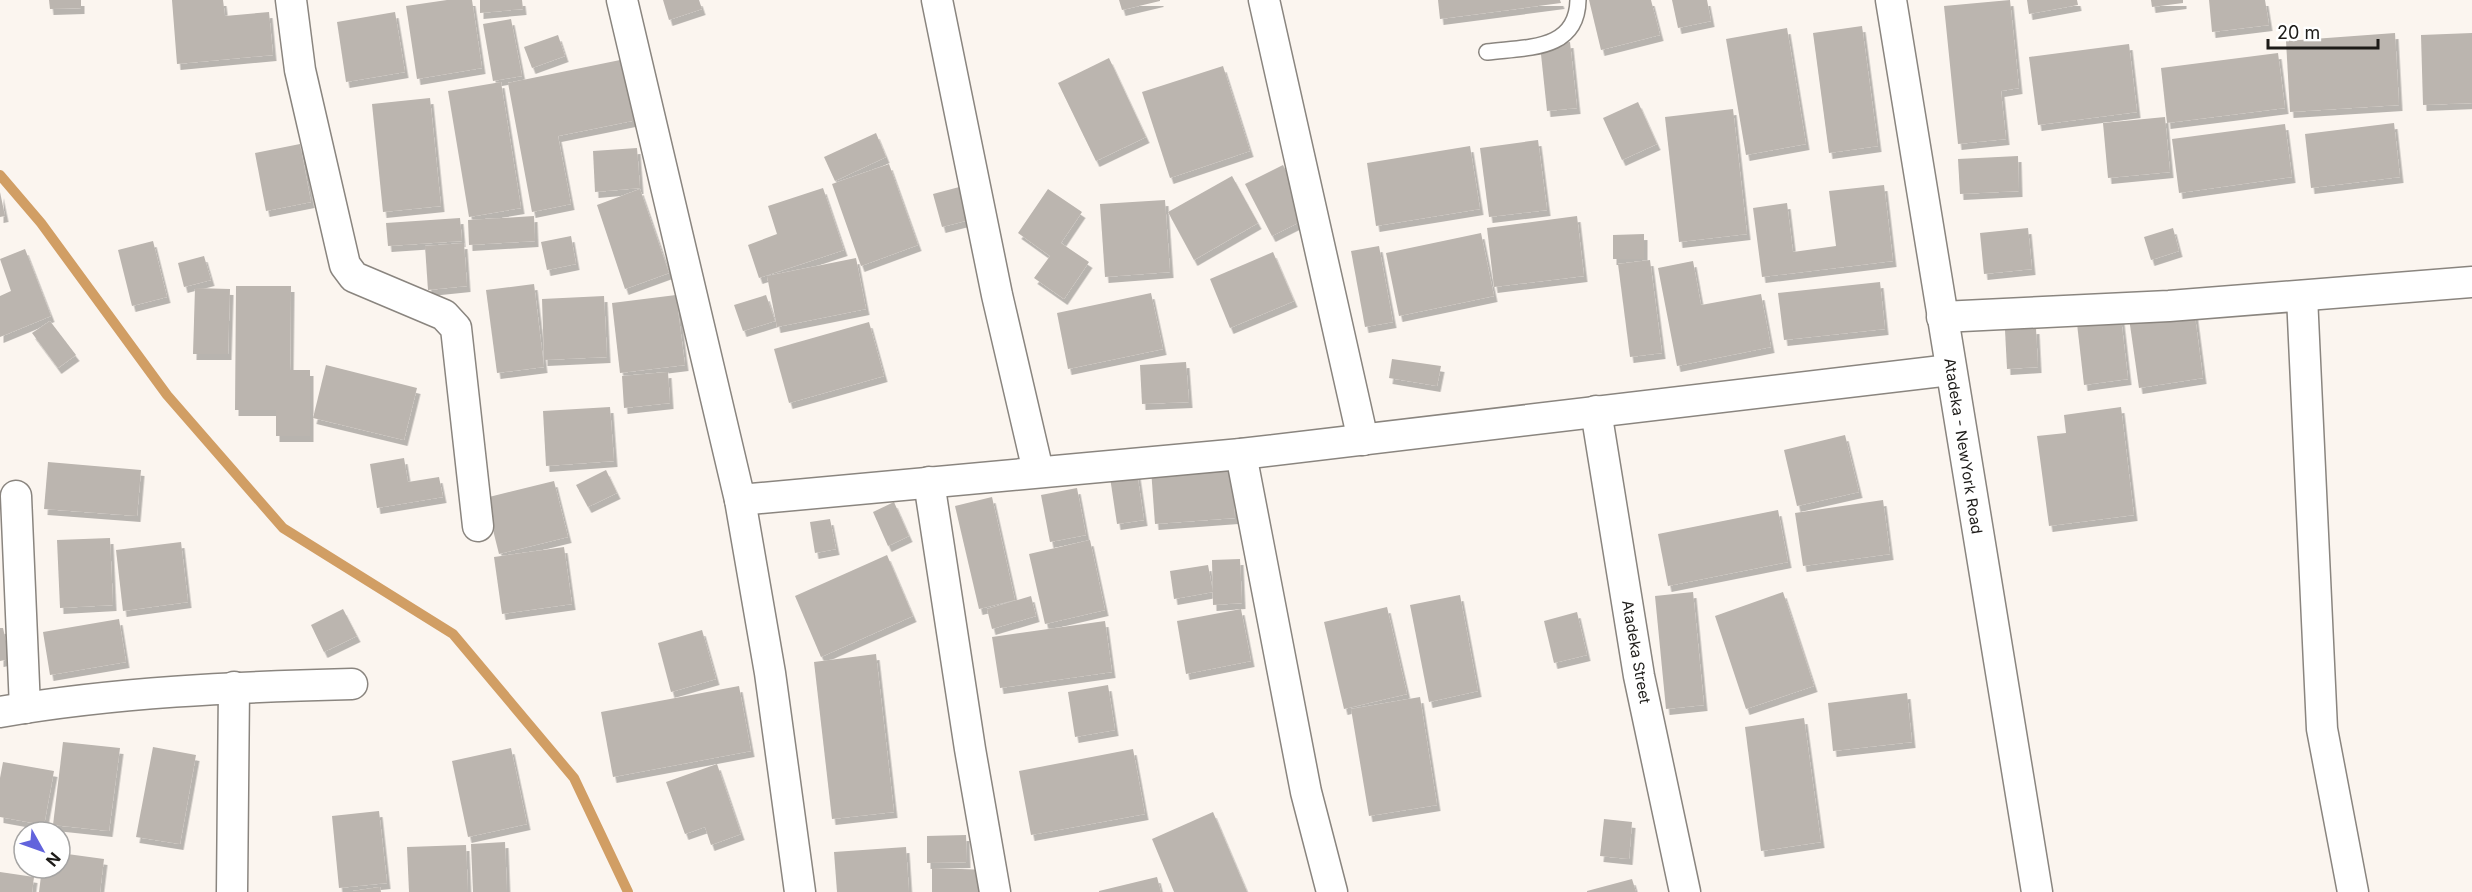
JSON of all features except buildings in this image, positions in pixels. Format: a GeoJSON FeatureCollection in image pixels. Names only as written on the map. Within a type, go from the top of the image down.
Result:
{"type":"FeatureCollection","features":[{"type":"Feature","properties":{"kind":"street"},"geometry":{"type":"LineString","coordinates":[[291,0],[300,70],[345,265],[354,277],[444,315],[456,328],[478,526]]}},
{"type":"Feature","properties":{"kind":"street"},"geometry":{"type":"LineString","coordinates":[[622,0],[740,500],[770,673],[800,892]]}},
{"type":"Feature","properties":{"kind":"street"},"geometry":{"type":"LineString","coordinates":[[937,0],[997,295],[1038,471]]}},
{"type":"Feature","properties":{"kind":"street"},"geometry":{"type":"LineString","coordinates":[[1264,0],[1363,440]]}},
{"type":"Feature","properties":{"kind":"street","name":"Atadeka - NewYork Road"},"geometry":{"type":"LineString","coordinates":[[1891,0],[2037,892]]}},
{"type":"Feature","properties":{"kind":"street"},"geometry":{"type":"LineString","coordinates":[[1942,317],[2169,306],[2472,282]]}},
{"type":"Feature","properties":{"kind":"street"},"geometry":{"type":"LineString","coordinates":[[2302,296],[2322,729],[2353,892]]}},
{"type":"Feature","properties":{"kind":"street"},"geometry":{"type":"LineString","coordinates":[[740,500],[1241,454],[1950,370]]}},
{"type":"Feature","properties":{"kind":"street","name":"Atadeka Street"},"geometry":{"type":"LineString","coordinates":[[1596,411],[1639,676],[1685,892]]}},
{"type":"Feature","properties":{"kind":"street"},"geometry":{"type":"LineString","coordinates":[[1241,454],[1306,792],[1332,892]]}},
{"type":"Feature","properties":{"kind":"street"},"geometry":{"type":"LineString","coordinates":[[929,482],[970,749],[995,892]]}},
{"type":"Feature","properties":{"kind":"street"},"geometry":{"type":"LineString","coordinates":[[16,496],[12,710],[60,702],[234,687],[352,684]]}},
{"type":"Feature","properties":{"kind":"street"},"geometry":{"type":"LineString","coordinates":[[232,892],[234,687]]}},
{"type":"Feature","properties":{"kind":"lane"},"geometry":{"type":"LineString","coordinates":[[1487,52],[1546,44],[1559,38],[1572,28],[1578,15],[1578,0]]}},
{"type":"Feature","properties":{"kind":"waterway"},"geometry":{"type":"LineString","coordinates":[[0,175],[41,223],[167,395],[283,528],[453,634],[574,778],[628,892]]}}]}
